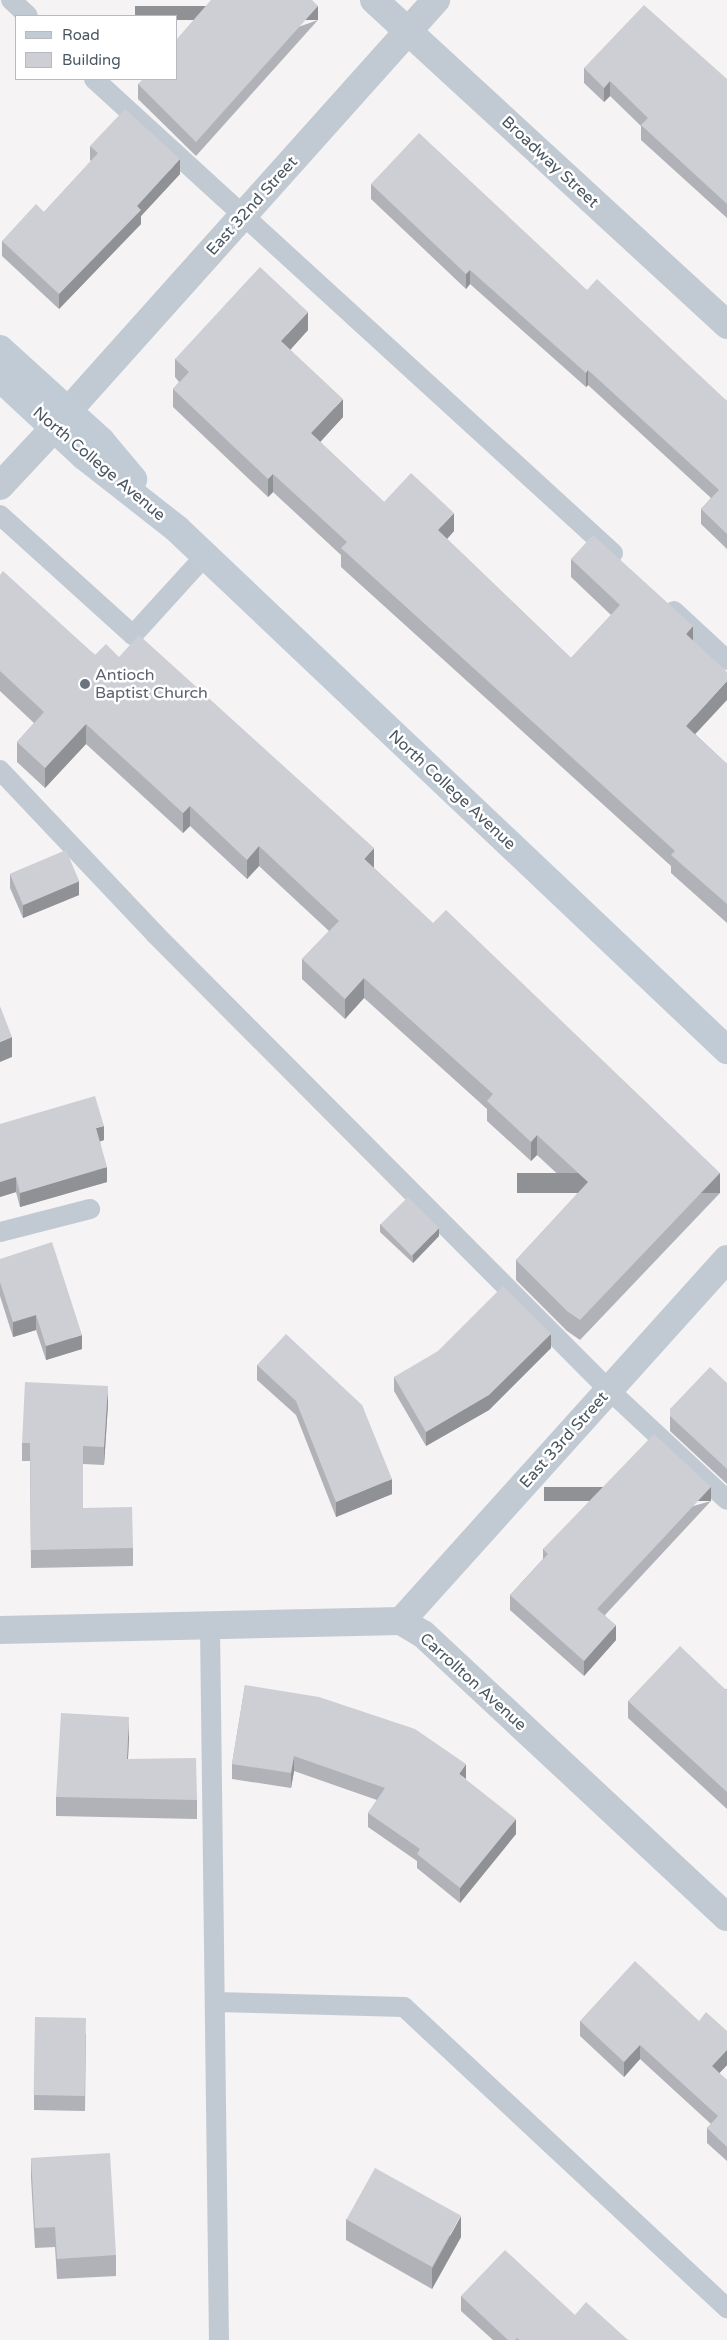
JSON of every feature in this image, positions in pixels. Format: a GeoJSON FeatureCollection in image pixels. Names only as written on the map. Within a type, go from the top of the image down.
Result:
{"type":"FeatureCollection","features":[{"type":"Feature","properties":{"kind":"main road","name":"North College Avenue"},"geometry":{"type":"LineString","coordinates":[[0,349],[61,419]]}},
{"type":"Feature","properties":{"kind":"main road","name":"North College Avenue"},"geometry":{"type":"LineString","coordinates":[[0,378],[61,419],[101,441],[177,530],[727,1050]]}},
{"type":"Feature","properties":{"kind":"street","name":"Broadway Street"},"geometry":{"type":"LineString","coordinates":[[374,0],[727,325]]}},
{"type":"Feature","properties":{"kind":"street","name":"East 32nd Street"},"geometry":{"type":"LineString","coordinates":[[0,486],[436,0]]}},
{"type":"Feature","properties":{"kind":"street","name":"East 33rd Street"},"geometry":{"type":"LineString","coordinates":[[401,1621],[727,1259]]}},
{"type":"Feature","properties":{"kind":"street"},"geometry":{"type":"LineString","coordinates":[[0,1630],[210,1627],[401,1621]]}},
{"type":"Feature","properties":{"kind":"street","name":"Carrollton Avenue"},"geometry":{"type":"LineString","coordinates":[[401,1621],[423,1634],[727,1916]]}},
{"type":"Feature","properties":{"kind":"lane"},"geometry":{"type":"LineString","coordinates":[[11,0],[27,15]]}},
{"type":"Feature","properties":{"kind":"lane"},"geometry":{"type":"LineString","coordinates":[[95,80],[241,218],[627,566]]}},
{"type":"Feature","properties":{"kind":"lane"},"geometry":{"type":"LineString","coordinates":[[0,515],[133,635],[204,556]]}},
{"type":"Feature","properties":{"kind":"lane"},"geometry":{"type":"LineString","coordinates":[[663,600],[727,660]]}},
{"type":"Feature","properties":{"kind":"lane"},"geometry":{"type":"LineString","coordinates":[[0,770],[155,934],[609,1390],[727,1500]]}},
{"type":"Feature","properties":{"kind":"lane"},"geometry":{"type":"LineString","coordinates":[[0,1232],[90,1209]]}},
{"type":"Feature","properties":{"kind":"lane"},"geometry":{"type":"LineString","coordinates":[[210,1627],[219,2340]]}},
{"type":"Feature","properties":{"kind":"lane"},"geometry":{"type":"LineString","coordinates":[[214,2002],[404,2007],[727,2308]]}},
{"type":"Feature","properties":{"kind":"building"},"geometry":{"type":"Polygon","coordinates":[[[211,0],[312,0],[318,6],[196,142],[138,84],[142,80],[178,80],[178,38],[211,0]]]}},
{"type":"Feature","properties":{"kind":"building"},"geometry":{"type":"Polygon","coordinates":[[[644,5],[727,79],[727,204],[641,125],[648,118],[610,81],[604,88],[584,68],[644,5]]]}},
{"type":"Feature","properties":{"kind":"building"},"geometry":{"type":"Polygon","coordinates":[[[125,109],[180,159],[137,206],[141,210],[59,294],[2,241],[36,204],[44,212],[98,153],[90,146],[125,109]]]}},
{"type":"Feature","properties":{"kind":"building"},"geometry":{"type":"Polygon","coordinates":[[[419,133],[587,290],[597,279],[727,401],[727,534],[701,509],[719,490],[588,370],[586,373],[470,270],[466,274],[371,184],[419,133]]]}},
{"type":"Feature","properties":{"kind":"building"},"geometry":{"type":"Polygon","coordinates":[[[260,267],[308,312],[281,341],[343,399],[311,433],[384,502],[411,473],[454,513],[438,530],[571,658],[620,605],[571,559],[593,535],[693,626],[686,634],[727,672],[727,681],[686,726],[727,764],[727,904],[671,855],[675,851],[341,548],[347,542],[273,474],[268,479],[173,389],[189,372],[175,359],[260,267]]]}},
{"type":"Feature","properties":{"kind":"building"},"geometry":{"type":"Polygon","coordinates":[[[3,571],[95,655],[106,644],[119,657],[139,635],[374,848],[364,859],[433,923],[446,910],[720,1173],[580,1320],[567,1311],[516,1260],[588,1182],[537,1135],[531,1142],[487,1101],[493,1094],[364,978],[345,999],[302,959],[339,921],[259,846],[247,860],[190,806],[183,813],[86,724],[45,768],[17,742],[44,712],[0,671],[0,575],[3,571]]]}},
{"type":"Feature","properties":{"kind":"building"},"geometry":{"type":"Polygon","coordinates":[[[66,850],[79,881],[23,905],[10,874],[66,850]]]}},
{"type":"Feature","properties":{"kind":"building"},"geometry":{"type":"Polygon","coordinates":[[[0,1006],[12,1037],[0,1042],[0,1006]]]}},
{"type":"Feature","properties":{"kind":"building"},"geometry":{"type":"Polygon","coordinates":[[[95,1096],[104,1126],[96,1128],[107,1167],[20,1193],[16,1177],[0,1182],[0,1124],[95,1096]]]}},
{"type":"Feature","properties":{"kind":"building"},"geometry":{"type":"Polygon","coordinates":[[[408,1197],[439,1228],[412,1256],[380,1225],[408,1197]]]}},
{"type":"Feature","properties":{"kind":"building"},"geometry":{"type":"Polygon","coordinates":[[[52,1242],[82,1335],[46,1346],[36,1315],[13,1322],[0,1282],[0,1259],[52,1242]]]}},
{"type":"Feature","properties":{"kind":"building"},"geometry":{"type":"Polygon","coordinates":[[[503,1286],[551,1334],[489,1395],[426,1432],[394,1377],[438,1351],[503,1286]]]}},
{"type":"Feature","properties":{"kind":"building"},"geometry":{"type":"Polygon","coordinates":[[[286,1334],[362,1405],[392,1479],[336,1502],[296,1401],[257,1365],[286,1334]]]}},
{"type":"Feature","properties":{"kind":"building"},"geometry":{"type":"Polygon","coordinates":[[[710,1367],[727,1383],[727,1469],[670,1416],[670,1409],[710,1367]]]}},
{"type":"Feature","properties":{"kind":"building"},"geometry":{"type":"Polygon","coordinates":[[[25,1382],[108,1386],[104,1447],[83,1446],[83,1508],[132,1507],[133,1548],[31,1550],[30,1443],[22,1443],[25,1382]]]}},
{"type":"Feature","properties":{"kind":"building"},"geometry":{"type":"Polygon","coordinates":[[[654,1434],[711,1487],[597,1609],[616,1625],[584,1661],[510,1595],[548,1554],[543,1549],[654,1434]]]}},
{"type":"Feature","properties":{"kind":"building"},"geometry":{"type":"Polygon","coordinates":[[[680,1646],[727,1689],[727,1792],[628,1701],[680,1646]]]}},
{"type":"Feature","properties":{"kind":"building"},"geometry":{"type":"Polygon","coordinates":[[[245,1685],[319,1697],[415,1729],[466,1764],[459,1774],[516,1819],[460,1888],[417,1854],[420,1849],[368,1813],[385,1788],[294,1756],[291,1773],[232,1764],[245,1685]]]}},
{"type":"Feature","properties":{"kind":"building"},"geometry":{"type":"Polygon","coordinates":[[[61,1713],[129,1717],[127,1759],[196,1758],[197,1800],[56,1797],[61,1713]]]}},
{"type":"Feature","properties":{"kind":"building"},"geometry":{"type":"Polygon","coordinates":[[[635,1961],[699,2021],[706,2012],[727,2031],[727,2050],[712,2066],[727,2080],[727,2147],[707,2128],[718,2116],[640,2045],[624,2062],[580,2021],[635,1961]]]}},
{"type":"Feature","properties":{"kind":"building"},"geometry":{"type":"Polygon","coordinates":[[[35,2017],[86,2018],[85,2096],[34,2095],[35,2017]]]}},
{"type":"Feature","properties":{"kind":"building"},"geometry":{"type":"Polygon","coordinates":[[[110,2153],[116,2255],[57,2259],[55,2227],[35,2228],[31,2158],[110,2153]]]}},
{"type":"Feature","properties":{"kind":"building"},"geometry":{"type":"Polygon","coordinates":[[[375,2168],[461,2216],[432,2267],[346,2220],[375,2168]]]}},
{"type":"Feature","properties":{"kind":"building"},"geometry":{"type":"Polygon","coordinates":[[[505,2250],[575,2315],[586,2302],[628,2340],[519,2340],[517,2338],[515,2340],[508,2340],[461,2296],[505,2250]]]}},
{"type":"Feature","properties":{"kind":"place","name":"Antioch Baptist Church"},"geometry":{"type":"Point","coordinates":[85,684]}}]}
